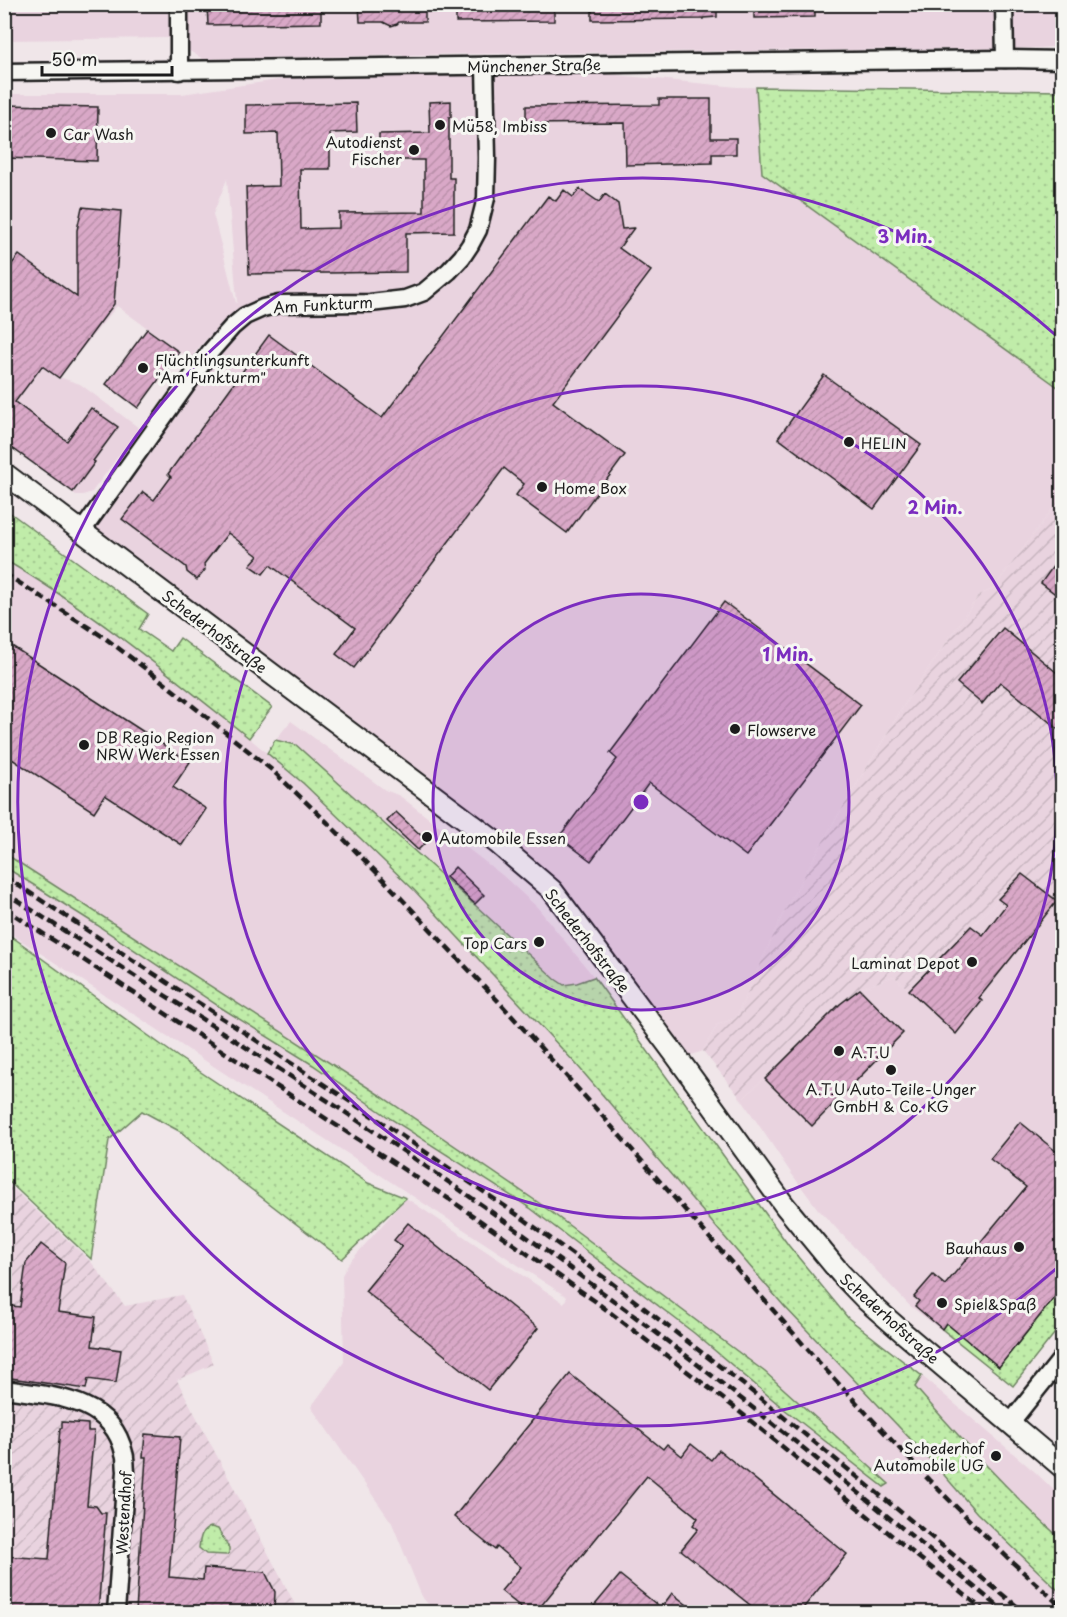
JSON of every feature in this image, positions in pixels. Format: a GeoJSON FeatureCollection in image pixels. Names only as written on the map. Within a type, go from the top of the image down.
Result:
{"type":"FeatureCollection","features":[{"type":"Feature","properties":{"kind":"street"},"geometry":{"type":"LineString","coordinates":[[179,4],[179,71]]}},
{"type":"Feature","properties":{"kind":"street"},"geometry":{"type":"LineString","coordinates":[[1004,4],[1005,59]]}},
{"type":"Feature","properties":{"kind":"street","name":"Münchener Straße"},"geometry":{"type":"LineString","coordinates":[[4,72],[1062,60]]}},
{"type":"Feature","properties":{"kind":"street","name":"Am Funkturm"},"geometry":{"type":"LineString","coordinates":[[82,531],[210,352],[245,316],[279,304],[370,303],[405,299],[424,292],[439,281],[462,257],[478,230],[486,198],[484,66]]}},
{"type":"Feature","properties":{"kind":"street","name":"Schederhofstraße"},"geometry":{"type":"LineString","coordinates":[[4,473],[489,837],[552,890],[785,1206],[841,1275],[906,1335],[1062,1467]]}},
{"type":"Feature","properties":{"kind":"street"},"geometry":{"type":"LineString","coordinates":[[1011,1422],[1062,1358]]}},
{"type":"Feature","properties":{"kind":"street","name":"Westendhof"},"geometry":{"type":"LineString","coordinates":[[4,1389],[75,1401],[90,1407],[111,1425],[118,1436],[124,1452],[126,1471],[116,1612]]}},
{"type":"Feature","properties":{"kind":"shaded area"},"geometry":{"type":"Polygon","coordinates":[[[1062,4],[1062,46],[1040,48],[203,59],[168,38],[5,40],[4,5],[1062,4]]]}},
{"type":"Feature","properties":{"kind":"shaded area"},"geometry":{"type":"Polygon","coordinates":[[[556,69],[737,87],[1062,91],[1039,372],[1062,390],[1062,496],[993,589],[979,595],[906,702],[834,822],[784,912],[736,1018],[717,1025],[703,1051],[686,1057],[558,885],[91,528],[228,336],[236,309],[190,359],[117,306],[59,377],[80,384],[139,428],[92,492],[76,495],[5,442],[5,94],[182,94],[331,72],[556,69]],[[227,179],[213,214],[237,302],[227,179]]]}},
{"type":"Feature","properties":{"kind":"shaded area"},"geometry":{"type":"Polygon","coordinates":[[[1062,496],[1062,906],[1022,875],[909,990],[894,976],[860,989],[840,1004],[742,1100],[703,1051],[717,1025],[736,1018],[784,912],[834,822],[906,702],[979,595],[993,589],[1062,496]]]}},
{"type":"Feature","properties":{"kind":"shaded area"},"geometry":{"type":"Polygon","coordinates":[[[4,560],[38,580],[153,661],[249,738],[304,784],[414,890],[576,1064],[784,1306],[937,1467],[977,1513],[1062,1594],[1062,1612],[435,1612],[422,1597],[392,1523],[311,1407],[344,1362],[342,1275],[348,1264],[406,1198],[564,1303],[567,1297],[5,930],[4,560]]]}},
{"type":"Feature","properties":{"kind":"shaded area"},"geometry":{"type":"Polygon","coordinates":[[[291,721],[385,790],[400,796],[502,875],[537,907],[594,977],[564,985],[555,979],[296,745],[275,740],[291,721]]]}},
{"type":"Feature","properties":{"kind":"shaded area"},"geometry":{"type":"Polygon","coordinates":[[[1023,874],[1062,906],[1062,1324],[1013,1386],[909,1305],[817,1208],[742,1100],[840,1004],[860,989],[894,976],[909,990],[1023,874]]]}},
{"type":"Feature","properties":{"kind":"shaded area"},"geometry":{"type":"Polygon","coordinates":[[[4,1180],[91,1262],[125,1306],[182,1295],[214,1364],[177,1380],[299,1612],[5,1612],[4,1180]]]}},
{"type":"Feature","properties":{"kind":"shaded area","name":"Schederhof Automobile UG"},"geometry":{"type":"Polygon","coordinates":[[[922,1376],[1035,1472],[1062,1498],[1062,1540],[971,1450],[915,1387],[922,1376]]]}},
{"type":"Feature","properties":{"kind":"green space"},"geometry":{"type":"Polygon","coordinates":[[[756,87],[1062,91],[1062,390],[762,173],[756,87]]]}},
{"type":"Feature","properties":{"kind":"green space"},"geometry":{"type":"Polygon","coordinates":[[[5,509],[148,614],[139,629],[171,651],[180,638],[272,707],[249,738],[100,622],[5,560],[5,509]]]}},
{"type":"Feature","properties":{"kind":"green space"},"geometry":{"type":"Polygon","coordinates":[[[275,740],[296,745],[555,979],[564,985],[594,977],[789,1246],[848,1318],[922,1376],[915,1387],[1005,1485],[1062,1540],[1062,1594],[977,1513],[937,1467],[784,1306],[576,1064],[414,890],[304,784],[267,753],[275,740]]]}},
{"type":"Feature","properties":{"kind":"green space"},"geometry":{"type":"Polygon","coordinates":[[[4,853],[381,1096],[539,1203],[765,1372],[889,1484],[884,1487],[784,1409],[694,1333],[530,1208],[5,867],[4,853]]]}},
{"type":"Feature","properties":{"kind":"green space"},"geometry":{"type":"Polygon","coordinates":[[[4,931],[178,1057],[368,1183],[406,1198],[342,1259],[181,1132],[142,1111],[109,1140],[91,1259],[5,1178],[4,931]]]}},
{"type":"Feature","properties":{"kind":"green space"},"geometry":{"type":"Polygon","coordinates":[[[1062,1288],[1062,1324],[1013,1386],[942,1329],[946,1323],[999,1367],[1062,1288]]]}},
{"type":"Feature","properties":{"kind":"green space"},"geometry":{"type":"Polygon","coordinates":[[[211,1527],[218,1529],[229,1548],[229,1553],[226,1555],[206,1554],[199,1548],[203,1532],[211,1527]]]}},
{"type":"Feature","properties":{"kind":"building"},"geometry":{"type":"Polygon","coordinates":[[[207,4],[321,4],[321,23],[208,25],[207,4]]]}},
{"type":"Feature","properties":{"kind":"building"},"geometry":{"type":"Polygon","coordinates":[[[359,4],[425,4],[425,22],[399,22],[391,26],[383,22],[360,22],[359,4]]]}},
{"type":"Feature","properties":{"kind":"building"},"geometry":{"type":"Polygon","coordinates":[[[456,4],[554,4],[554,21],[456,22],[456,4]]]}},
{"type":"Feature","properties":{"kind":"building"},"geometry":{"type":"Polygon","coordinates":[[[592,4],[717,4],[717,17],[592,20],[592,4]]]}},
{"type":"Feature","properties":{"kind":"building"},"geometry":{"type":"Polygon","coordinates":[[[754,4],[815,4],[815,17],[754,18],[754,4]]]}},
{"type":"Feature","properties":{"kind":"building"},"geometry":{"type":"Polygon","coordinates":[[[659,99],[711,99],[711,138],[736,138],[736,154],[712,154],[712,163],[626,165],[625,123],[526,124],[526,106],[659,105],[659,99]]]}},
{"type":"Feature","properties":{"kind":"building"},"geometry":{"type":"Polygon","coordinates":[[[451,101],[449,178],[454,178],[454,232],[406,233],[406,272],[249,274],[246,187],[279,186],[278,133],[246,134],[246,105],[356,103],[357,132],[330,133],[330,169],[300,169],[301,229],[339,228],[339,213],[424,212],[424,160],[379,160],[379,134],[430,133],[429,102],[451,101]]]}},
{"type":"Feature","properties":{"kind":"building","name":"Car Wash"},"geometry":{"type":"Polygon","coordinates":[[[4,105],[98,107],[97,161],[4,158],[4,105]]]}},
{"type":"Feature","properties":{"kind":"building"},"geometry":{"type":"Polygon","coordinates":[[[580,189],[599,202],[605,194],[618,204],[622,229],[634,228],[619,248],[651,271],[553,402],[625,455],[567,533],[516,495],[524,484],[504,468],[354,668],[336,654],[355,628],[270,565],[263,574],[250,565],[258,556],[228,533],[204,564],[205,570],[197,580],[187,572],[186,567],[122,519],[143,492],[154,500],[171,477],[168,474],[269,335],[382,418],[548,196],[556,201],[564,190],[573,197],[580,189]]]}},
{"type":"Feature","properties":{"kind":"building"},"geometry":{"type":"Polygon","coordinates":[[[82,207],[121,211],[114,304],[59,378],[42,366],[15,402],[67,441],[91,408],[118,427],[73,492],[4,442],[4,274],[19,255],[77,297],[77,230],[82,207]]]}},
{"type":"Feature","properties":{"kind":"building","name":"Flüchtlingsunterkunft \"Am Funkturm\""},"geometry":{"type":"Polygon","coordinates":[[[147,329],[179,352],[138,408],[106,384],[147,329]]]}},
{"type":"Feature","properties":{"kind":"building","name":"HELIN"},"geometry":{"type":"Polygon","coordinates":[[[824,375],[921,445],[874,509],[778,438],[824,375]]]}},
{"type":"Feature","properties":{"kind":"building"},"geometry":{"type":"Polygon","coordinates":[[[1062,554],[1062,599],[1041,583],[1062,554]]]}},
{"type":"Feature","properties":{"kind":"building","name":"Flowserve"},"geometry":{"type":"Polygon","coordinates":[[[724,602],[861,705],[746,856],[649,783],[591,861],[559,837],[617,759],[610,753],[724,602]]]}},
{"type":"Feature","properties":{"kind":"building"},"geometry":{"type":"Polygon","coordinates":[[[1003,628],[1062,677],[1062,732],[1000,682],[982,704],[957,683],[1003,628]]]}},
{"type":"Feature","properties":{"kind":"building","name":"DB Regio Region NRW Werk Essen"},"geometry":{"type":"Polygon","coordinates":[[[4,641],[190,762],[173,787],[206,809],[182,845],[105,795],[94,812],[4,754],[4,641]]]}},
{"type":"Feature","properties":{"kind":"building"},"geometry":{"type":"Polygon","coordinates":[[[396,812],[427,841],[418,850],[387,821],[396,812]]]}},
{"type":"Feature","properties":{"kind":"building"},"geometry":{"type":"Polygon","coordinates":[[[455,867],[484,895],[475,904],[446,877],[455,867]]]}},
{"type":"Feature","properties":{"kind":"building","name":"Laminat Depot"},"geometry":{"type":"Polygon","coordinates":[[[1022,874],[1057,901],[979,998],[982,1001],[956,1034],[909,990],[971,926],[983,935],[1006,905],[998,899],[1022,874]]]}},
{"type":"Feature","properties":{"kind":"building","name":"A.T.U"},"geometry":{"type":"Polygon","coordinates":[[[860,989],[903,1033],[812,1126],[765,1079],[840,1004],[860,989]]]}},
{"type":"Feature","properties":{"kind":"building","name":"Bauhaus"},"geometry":{"type":"Polygon","coordinates":[[[1020,1122],[1062,1156],[1062,1288],[999,1367],[946,1323],[942,1329],[915,1306],[919,1301],[914,1297],[933,1275],[945,1285],[1026,1187],[990,1159],[1020,1122]]]}},
{"type":"Feature","properties":{"kind":"building"},"geometry":{"type":"Polygon","coordinates":[[[408,1223],[538,1328],[488,1390],[365,1291],[402,1246],[394,1240],[408,1223]]]}},
{"type":"Feature","properties":{"kind":"building"},"geometry":{"type":"Polygon","coordinates":[[[41,1244],[65,1263],[58,1312],[96,1317],[92,1346],[121,1350],[116,1383],[88,1379],[86,1389],[4,1377],[4,1305],[20,1307],[26,1263],[41,1244]]]}},
{"type":"Feature","properties":{"kind":"building"},"geometry":{"type":"Polygon","coordinates":[[[570,1374],[663,1449],[667,1444],[682,1456],[691,1444],[711,1460],[719,1450],[847,1554],[800,1612],[759,1612],[681,1550],[698,1529],[693,1525],[698,1518],[647,1476],[536,1612],[527,1612],[501,1591],[521,1567],[497,1547],[495,1550],[454,1517],[570,1374]]]}},
{"type":"Feature","properties":{"kind":"building"},"geometry":{"type":"Polygon","coordinates":[[[62,1422],[88,1424],[88,1431],[94,1431],[87,1505],[96,1506],[101,1513],[106,1513],[98,1612],[4,1610],[4,1556],[49,1559],[62,1422]]]}},
{"type":"Feature","properties":{"kind":"building"},"geometry":{"type":"Polygon","coordinates":[[[145,1434],[180,1437],[169,1577],[203,1580],[204,1568],[265,1572],[275,1592],[274,1612],[136,1612],[146,1457],[143,1457],[145,1434]]]}},
{"type":"Feature","properties":{"kind":"building"},"geometry":{"type":"Polygon","coordinates":[[[620,1575],[661,1608],[672,1593],[696,1612],[589,1612],[620,1575]]]}},
{"type":"Feature","properties":{"kind":"railway"},"geometry":{"type":"LineString","coordinates":[[4,573],[105,638],[167,685],[273,771],[328,823],[500,1003],[824,1368],[929,1480],[1010,1560],[1062,1607]]}},
{"type":"Feature","properties":{"kind":"railway"},"geometry":{"type":"LineString","coordinates":[[4,876],[386,1125],[525,1220],[609,1281],[744,1385],[1024,1612]]}},
{"type":"Feature","properties":{"kind":"railway"},"geometry":{"type":"LineString","coordinates":[[4,892],[381,1136],[529,1239],[704,1370],[1005,1612]]}},
{"type":"Feature","properties":{"kind":"railway"},"geometry":{"type":"LineString","coordinates":[[4,908],[449,1199],[595,1301],[730,1404],[986,1612]]}},
{"type":"Feature","properties":{"kind":"place","name":"Mü58, Imbiss"},"geometry":{"type":"Point","coordinates":[440,125]}},
{"type":"Feature","properties":{"kind":"place","name":"Car Wash"},"geometry":{"type":"Point","coordinates":[51,133]}},
{"type":"Feature","properties":{"kind":"place","name":"Autodienst Fischer"},"geometry":{"type":"Point","coordinates":[414,150]}},
{"type":"Feature","properties":{"kind":"place","name":"Flüchtlingsunterkunft \"Am Funkturm\""},"geometry":{"type":"Point","coordinates":[143,368]}},
{"type":"Feature","properties":{"kind":"place","name":"HELIN"},"geometry":{"type":"Point","coordinates":[849,442]}},
{"type":"Feature","properties":{"kind":"place","name":"Home Box"},"geometry":{"type":"Point","coordinates":[542,487]}},
{"type":"Feature","properties":{"kind":"place","name":"Flowserve"},"geometry":{"type":"Point","coordinates":[735,729]}},
{"type":"Feature","properties":{"kind":"place","name":"DB Regio Region NRW Werk Essen"},"geometry":{"type":"Point","coordinates":[84,745]}},
{"type":"Feature","properties":{"kind":"place","name":"Automobile Essen"},"geometry":{"type":"Point","coordinates":[427,837]}},
{"type":"Feature","properties":{"kind":"place","name":"Top Cars"},"geometry":{"type":"Point","coordinates":[539,942]}},
{"type":"Feature","properties":{"kind":"place","name":"Laminat Depot"},"geometry":{"type":"Point","coordinates":[972,962]}},
{"type":"Feature","properties":{"kind":"place","name":"A.T.U"},"geometry":{"type":"Point","coordinates":[839,1051]}},
{"type":"Feature","properties":{"kind":"place","name":"A.T.U Auto-Teile-Unger GmbH & Co. KG"},"geometry":{"type":"Point","coordinates":[891,1070]}},
{"type":"Feature","properties":{"kind":"place","name":"Bauhaus"},"geometry":{"type":"Point","coordinates":[1019,1247]}},
{"type":"Feature","properties":{"kind":"place","name":"Spiel&Spaß"},"geometry":{"type":"Point","coordinates":[942,1303]}},
{"type":"Feature","properties":{"kind":"place","name":"Schederhof Automobile UG"},"geometry":{"type":"Point","coordinates":[996,1456]}}]}
